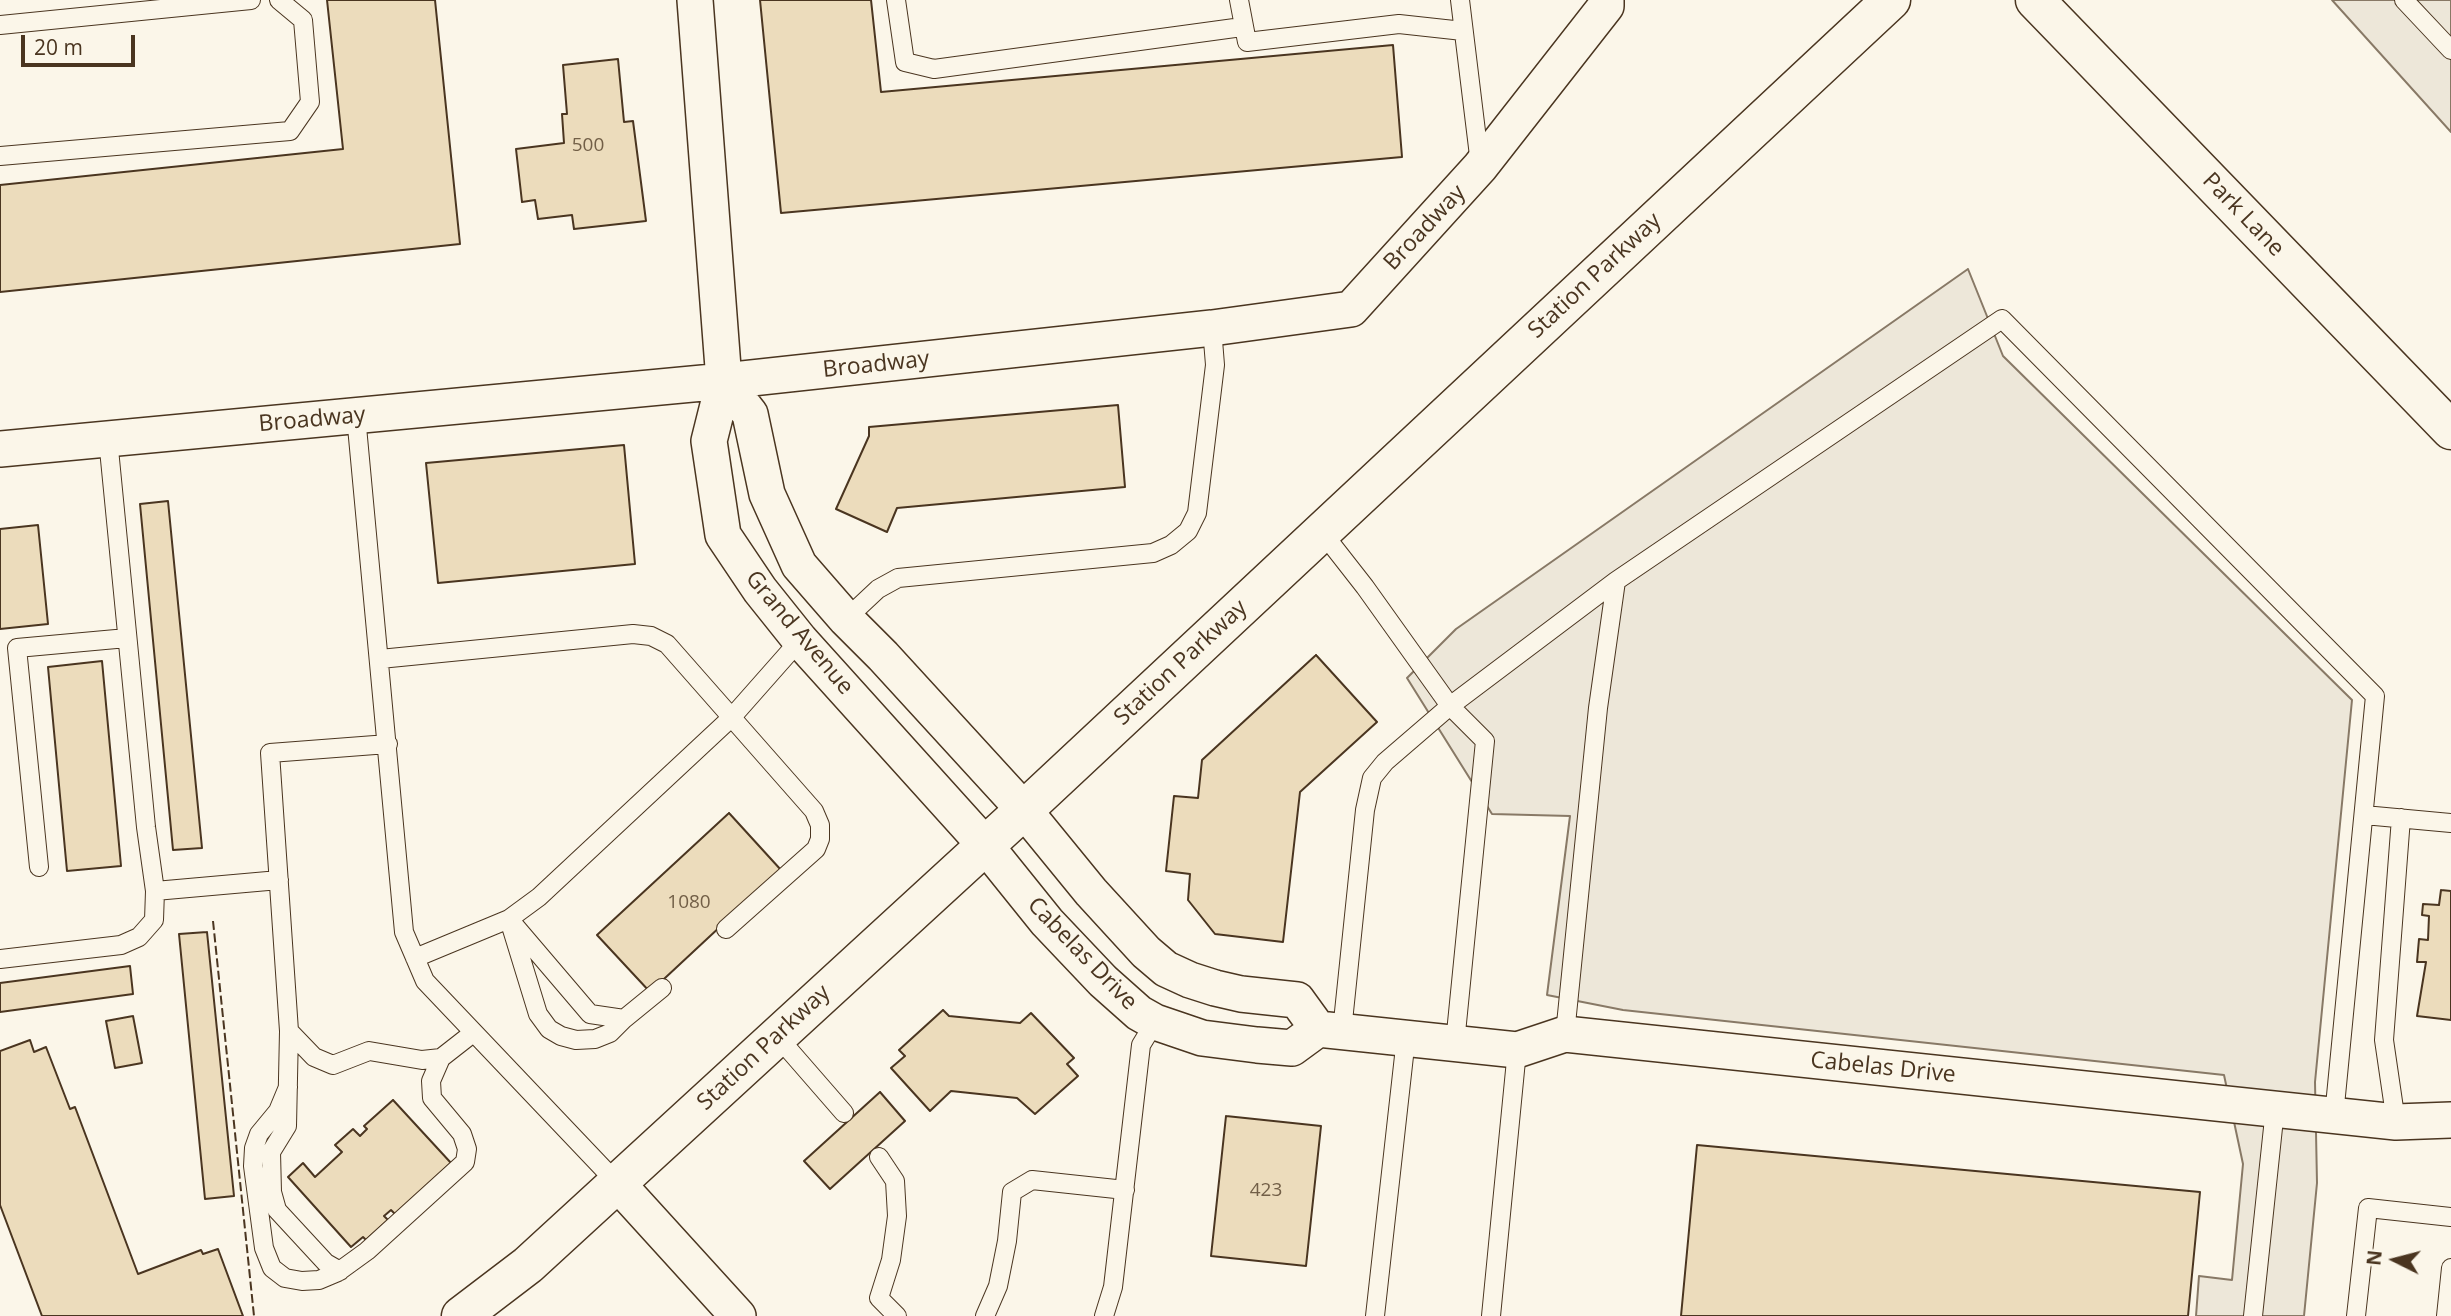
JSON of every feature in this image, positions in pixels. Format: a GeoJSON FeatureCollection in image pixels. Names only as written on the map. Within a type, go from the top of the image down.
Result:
{"type":"FeatureCollection","features":[{"type":"Feature","properties":{"kind":"street","name":"Grand Avenue"},"geometry":{"type":"LineString","coordinates":[[695,0],[724,382],[709,441],[723,535],[760,590],[800,640],[985,845]]}},
{"type":"Feature","properties":{"kind":"street","name":"Broadway"},"geometry":{"type":"LineString","coordinates":[[0,449],[724,382],[1212,328],[1351,309],[1480,167],[1606,6],[1606,0]]}},
{"type":"Feature","properties":{"kind":"street","name":"Station Parkway"},"geometry":{"type":"LineString","coordinates":[[461,1316],[528,1265],[1024,810],[1891,0]]}},
{"type":"Feature","properties":{"kind":"street","name":"Park Lane"},"geometry":{"type":"LineString","coordinates":[[2035,0],[2451,430]]}},
{"type":"Feature","properties":{"kind":"street","name":"Grand Avenue"},"geometry":{"type":"LineString","coordinates":[[724,382],[750,415],[767,494],[799,565],[1024,810]]}},
{"type":"Feature","properties":{"kind":"street","name":"Cabelas Drive"},"geometry":{"type":"LineString","coordinates":[[1024,810],[1091,892],[1146,952],[1166,969],[1215,988],[1241,994],[1297,1000],[1330,1030]]}},
{"type":"Feature","properties":{"kind":"street","name":"Cabelas Drive"},"geometry":{"type":"LineString","coordinates":[[985,845],[1047,922],[1103,981],[1139,1013],[1155,1022],[1202,1038],[1292,1048],[1330,1030],[1517,1050],[1565,1034],[2334,1116],[2396,1122],[2451,1120]]}},
{"type":"Feature","properties":{"kind":"street"},"geometry":{"type":"LineString","coordinates":[[617,1183],[738,1316]]}},
{"type":"Feature","properties":{"kind":"lane"},"geometry":{"type":"LineString","coordinates":[[0,25],[251,0]]}},
{"type":"Feature","properties":{"kind":"lane"},"geometry":{"type":"LineString","coordinates":[[0,156],[290,131],[310,102],[303,20],[279,0]]}},
{"type":"Feature","properties":{"kind":"lane"},"geometry":{"type":"LineString","coordinates":[[896,0],[905,62],[934,69],[1242,27]]}},
{"type":"Feature","properties":{"kind":"lane"},"geometry":{"type":"LineString","coordinates":[[1239,0],[1242,27],[1247,42],[1399,24],[1463,31]]}},
{"type":"Feature","properties":{"kind":"lane"},"geometry":{"type":"LineString","coordinates":[[1460,0],[1480,167]]}},
{"type":"Feature","properties":{"kind":"lane"},"geometry":{"type":"LineString","coordinates":[[2404,0],[2451,50]]}},
{"type":"Feature","properties":{"kind":"lane"},"geometry":{"type":"LineString","coordinates":[[1330,1030],[1365,810],[1372,778],[1385,762],[1450,706],[1616,581],[2002,319],[2375,696],[2334,1116]]}},
{"type":"Feature","properties":{"kind":"lane"},"geometry":{"type":"LineString","coordinates":[[846,619],[878,589],[898,578],[1153,553],[1171,545],[1188,531],[1197,513],[1215,365],[1212,328]]}},
{"type":"Feature","properties":{"kind":"lane"},"geometry":{"type":"LineString","coordinates":[[356,416],[404,932],[425,981],[617,1183]]}},
{"type":"Feature","properties":{"kind":"lane"},"geometry":{"type":"LineString","coordinates":[[0,959],[121,945],[139,937],[154,920],[155,891],[146,827],[108,439]]}},
{"type":"Feature","properties":{"kind":"lane"},"geometry":{"type":"LineString","coordinates":[[1322,532],[1450,706],[1485,741],[1455,1043]]}},
{"type":"Feature","properties":{"kind":"lane"},"geometry":{"type":"LineString","coordinates":[[1565,1034],[1598,708],[1616,581]]}},
{"type":"Feature","properties":{"kind":"lane"},"geometry":{"type":"LineString","coordinates":[[380,659],[633,634],[651,636],[667,644],[814,811],[820,825],[820,839],[816,849],[726,929]]}},
{"type":"Feature","properties":{"kind":"lane"},"geometry":{"type":"LineString","coordinates":[[38,867],[17,648],[127,638]]}},
{"type":"Feature","properties":{"kind":"lane"},"geometry":{"type":"LineString","coordinates":[[415,958],[509,919],[538,897],[732,717],[800,640]]}},
{"type":"Feature","properties":{"kind":"lane"},"geometry":{"type":"LineString","coordinates":[[340,1271],[326,1263],[277,1210],[272,1192],[271,1152],[287,1126],[289,1031],[270,752],[388,744]]}},
{"type":"Feature","properties":{"kind":"lane"},"geometry":{"type":"LineString","coordinates":[[2364,815],[2451,823]]}},
{"type":"Feature","properties":{"kind":"lane"},"geometry":{"type":"LineString","coordinates":[[2396,1122],[2384,1040],[2401,818]]}},
{"type":"Feature","properties":{"kind":"lane"},"geometry":{"type":"LineString","coordinates":[[155,891],[279,880]]}},
{"type":"Feature","properties":{"kind":"lane"},"geometry":{"type":"LineString","coordinates":[[509,919],[590,1014],[624,1019]]}},
{"type":"Feature","properties":{"kind":"lane"},"geometry":{"type":"LineString","coordinates":[[509,919],[538,1014],[550,1029],[561,1036],[576,1040],[595,1039],[610,1033],[662,988]]}},
{"type":"Feature","properties":{"kind":"lane"},"geometry":{"type":"LineString","coordinates":[[1104,1316],[1113,1287],[1141,1045],[1155,1022]]}},
{"type":"Feature","properties":{"kind":"lane"},"geometry":{"type":"LineString","coordinates":[[289,1031],[314,1058],[333,1065],[369,1051],[422,1060],[441,1058]]}},
{"type":"Feature","properties":{"kind":"lane"},"geometry":{"type":"LineString","coordinates":[[288,1087],[278,1111],[258,1134],[254,1148],[253,1166],[264,1248],[272,1268],[285,1278],[319,1280],[340,1271],[367,1251],[465,1162],[467,1149],[462,1134],[432,1098],[431,1081],[441,1058],[473,1033]]}},
{"type":"Feature","properties":{"kind":"lane"},"geometry":{"type":"LineString","coordinates":[[777,1036],[844,1113]]}},
{"type":"Feature","properties":{"kind":"lane"},"geometry":{"type":"LineString","coordinates":[[1375,1316],[1406,1038]]}},
{"type":"Feature","properties":{"kind":"lane"},"geometry":{"type":"LineString","coordinates":[[1491,1316],[1517,1050]]}},
{"type":"Feature","properties":{"kind":"lane"},"geometry":{"type":"LineString","coordinates":[[2253,1316],[2275,1109]]}},
{"type":"Feature","properties":{"kind":"lane"},"geometry":{"type":"LineString","coordinates":[[880,1157],[895,1181],[897,1216],[891,1260],[879,1298],[897,1316]]}},
{"type":"Feature","properties":{"kind":"lane"},"geometry":{"type":"LineString","coordinates":[[985,1316],[1000,1275],[1012,1192],[1032,1180],[1125,1190]]}},
{"type":"Feature","properties":{"kind":"lane"},"geometry":{"type":"LineString","coordinates":[[2356,1316],[2368,1208],[2451,1217]]}},
{"type":"Feature","properties":{"kind":"lane"},"geometry":{"type":"LineString","coordinates":[[2446,1316],[2451,1268]]}},
{"type":"Feature","properties":{"kind":"shaded area"},"geometry":{"type":"Polygon","coordinates":[[[2332,0],[2451,0],[2451,132],[2332,0]]]}},
{"type":"Feature","properties":{"kind":"shaded area"},"geometry":{"type":"Polygon","coordinates":[[[1968,269],[2003,356],[2352,700],[2315,1082],[2317,1183],[2304,1316],[2196,1316],[2199,1276],[2232,1280],[2243,1164],[2224,1075],[1623,1010],[1547,995],[1570,816],[1492,814],[1407,678],[1456,629],[1968,269]]]}},
{"type":"Feature","properties":{"kind":"building"},"geometry":{"type":"Polygon","coordinates":[[[327,0],[435,0],[460,244],[0,292],[0,185],[343,149],[327,0]]]}},
{"type":"Feature","properties":{"kind":"building"},"geometry":{"type":"Polygon","coordinates":[[[760,0],[871,0],[881,92],[1393,45],[1402,157],[781,213],[760,0]]]}},
{"type":"Feature","properties":{"kind":"building"},"geometry":{"type":"Polygon","coordinates":[[[618,59],[624,122],[633,121],[646,221],[574,229],[572,215],[538,219],[535,200],[522,202],[516,149],[564,143],[562,114],[567,114],[563,65],[618,59]]]}},
{"type":"Feature","properties":{"kind":"building"},"geometry":{"type":"Polygon","coordinates":[[[1118,405],[1125,487],[897,508],[887,532],[836,509],[869,436],[869,427],[1118,405]]]}},
{"type":"Feature","properties":{"kind":"building"},"geometry":{"type":"Polygon","coordinates":[[[624,445],[635,564],[438,583],[426,463],[624,445]]]}},
{"type":"Feature","properties":{"kind":"building"},"geometry":{"type":"Polygon","coordinates":[[[168,501],[202,848],[173,850],[140,504],[168,501]]]}},
{"type":"Feature","properties":{"kind":"building"},"geometry":{"type":"Polygon","coordinates":[[[38,525],[48,624],[0,629],[0,529],[38,525]]]}},
{"type":"Feature","properties":{"kind":"building"},"geometry":{"type":"Polygon","coordinates":[[[1316,655],[1377,722],[1300,792],[1283,942],[1215,934],[1188,900],[1190,874],[1166,871],[1174,796],[1198,798],[1202,760],[1316,655]]]}},
{"type":"Feature","properties":{"kind":"building"},"geometry":{"type":"Polygon","coordinates":[[[102,661],[121,866],[67,871],[48,667],[102,661]]]}},
{"type":"Feature","properties":{"kind":"building"},"geometry":{"type":"Polygon","coordinates":[[[729,813],[781,870],[650,992],[597,935],[729,813]]]}},
{"type":"Feature","properties":{"kind":"building"},"geometry":{"type":"Polygon","coordinates":[[[2441,890],[2451,891],[2451,1020],[2417,1016],[2426,962],[2417,962],[2419,939],[2428,940],[2429,916],[2422,915],[2423,904],[2439,905],[2441,890]]]}},
{"type":"Feature","properties":{"kind":"building"},"geometry":{"type":"Polygon","coordinates":[[[207,932],[234,1196],[205,1199],[179,934],[207,932]]]}},
{"type":"Feature","properties":{"kind":"building"},"geometry":{"type":"Polygon","coordinates":[[[130,966],[133,994],[0,1012],[0,983],[130,966]]]}},
{"type":"Feature","properties":{"kind":"building"},"geometry":{"type":"Polygon","coordinates":[[[943,1010],[949,1016],[1020,1023],[1031,1013],[1074,1058],[1067,1064],[1078,1076],[1035,1114],[1017,1098],[951,1091],[930,1111],[891,1068],[905,1056],[899,1050],[943,1010]]]}},
{"type":"Feature","properties":{"kind":"building"},"geometry":{"type":"Polygon","coordinates":[[[133,1016],[142,1063],[115,1068],[106,1021],[133,1016]]]}},
{"type":"Feature","properties":{"kind":"building"},"geometry":{"type":"Polygon","coordinates":[[[30,1040],[34,1052],[46,1047],[70,1109],[75,1107],[138,1274],[201,1250],[203,1254],[218,1249],[243,1316],[42,1316],[0,1205],[0,1051],[30,1040]]]}},
{"type":"Feature","properties":{"kind":"building"},"geometry":{"type":"Polygon","coordinates":[[[880,1092],[905,1121],[830,1189],[804,1161],[880,1092]]]}},
{"type":"Feature","properties":{"kind":"building"},"geometry":{"type":"Polygon","coordinates":[[[393,1100],[451,1163],[395,1214],[391,1210],[384,1216],[388,1220],[366,1240],[363,1237],[351,1247],[288,1177],[303,1163],[315,1177],[342,1152],[335,1145],[353,1129],[360,1136],[367,1129],[364,1126],[393,1100]]]}},
{"type":"Feature","properties":{"kind":"building"},"geometry":{"type":"Polygon","coordinates":[[[1226,1116],[1321,1126],[1306,1266],[1211,1256],[1226,1116]]]}},
{"type":"Feature","properties":{"kind":"building"},"geometry":{"type":"Polygon","coordinates":[[[1697,1145],[2200,1192],[2188,1316],[1681,1316],[1697,1145]]]}},
{"type":"Feature","properties":{"kind":"fence"},"geometry":{"type":"LineString","coordinates":[[213,921],[254,1316]]}}]}
